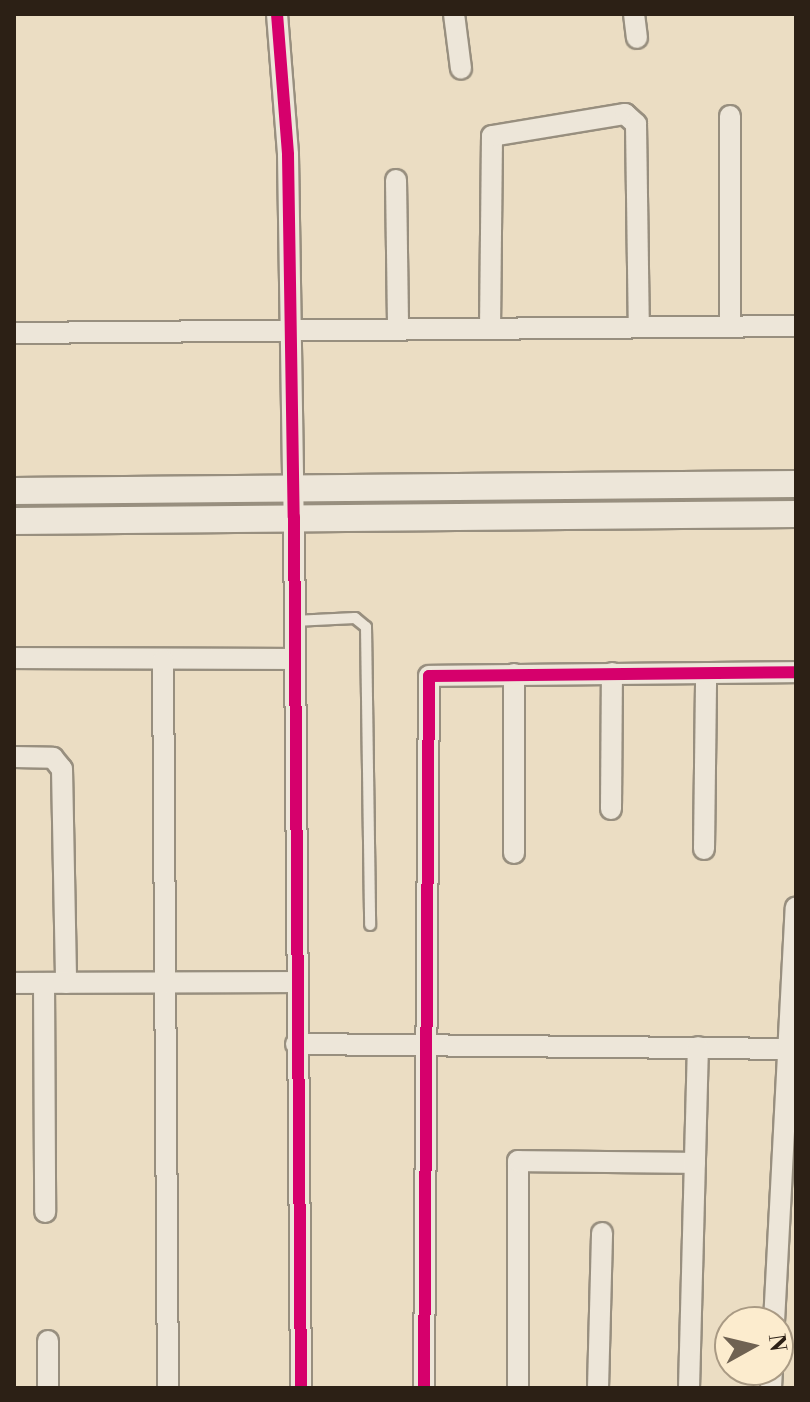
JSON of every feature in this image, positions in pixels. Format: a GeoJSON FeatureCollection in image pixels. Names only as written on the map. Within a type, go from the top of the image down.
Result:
{"type":"FeatureCollection","features":[{"type":"Feature","properties":{"kind":"street"},"geometry":{"type":"LineString","coordinates":[[277,14],[288,155],[294,485],[292,621],[301,1388]]}},
{"type":"Feature","properties":{"kind":"street"},"geometry":{"type":"LineString","coordinates":[[454,14],[461,69]]}},
{"type":"Feature","properties":{"kind":"street"},"geometry":{"type":"LineString","coordinates":[[634,14],[637,38]]}},
{"type":"Feature","properties":{"kind":"street"},"geometry":{"type":"LineString","coordinates":[[490,328],[492,136],[625,114],[636,124],[639,327]]}},
{"type":"Feature","properties":{"kind":"street"},"geometry":{"type":"LineString","coordinates":[[730,116],[730,326]]}},
{"type":"Feature","properties":{"kind":"street"},"geometry":{"type":"LineString","coordinates":[[396,180],[398,329]]}},
{"type":"Feature","properties":{"kind":"street"},"geometry":{"type":"LineString","coordinates":[[14,333],[796,326]]}},
{"type":"Feature","properties":{"kind":"street"},"geometry":{"type":"LineString","coordinates":[[14,491],[294,485],[796,484]]}},
{"type":"Feature","properties":{"kind":"street"},"geometry":{"type":"LineString","coordinates":[[14,521],[796,514]]}},
{"type":"Feature","properties":{"kind":"street"},"geometry":{"type":"LineString","coordinates":[[14,658],[293,659]]}},
{"type":"Feature","properties":{"kind":"street"},"geometry":{"type":"LineString","coordinates":[[163,660],[168,1388]]}},
{"type":"Feature","properties":{"kind":"street"},"geometry":{"type":"LineString","coordinates":[[424,1388],[429,676],[796,672]]}},
{"type":"Feature","properties":{"kind":"street"},"geometry":{"type":"LineString","coordinates":[[611,809],[612,673]]}},
{"type":"Feature","properties":{"kind":"street"},"geometry":{"type":"LineString","coordinates":[[704,849],[706,673]]}},
{"type":"Feature","properties":{"kind":"street"},"geometry":{"type":"LineString","coordinates":[[514,674],[514,853]]}},
{"type":"Feature","properties":{"kind":"street"},"geometry":{"type":"LineString","coordinates":[[14,757],[53,758],[62,769],[66,983]]}},
{"type":"Feature","properties":{"kind":"street"},"geometry":{"type":"LineString","coordinates":[[775,1306],[792,1048],[796,908]]}},
{"type":"Feature","properties":{"kind":"street"},"geometry":{"type":"LineString","coordinates":[[14,983],[296,982]]}},
{"type":"Feature","properties":{"kind":"street"},"geometry":{"type":"LineString","coordinates":[[44,983],[45,1212]]}},
{"type":"Feature","properties":{"kind":"street"},"geometry":{"type":"LineString","coordinates":[[296,1044],[792,1048]]}},
{"type":"Feature","properties":{"kind":"street"},"geometry":{"type":"LineString","coordinates":[[689,1388],[698,1047]]}},
{"type":"Feature","properties":{"kind":"street"},"geometry":{"type":"LineString","coordinates":[[518,1388],[518,1161],[695,1163]]}},
{"type":"Feature","properties":{"kind":"street"},"geometry":{"type":"LineString","coordinates":[[598,1388],[602,1233]]}},
{"type":"Feature","properties":{"kind":"street"},"geometry":{"type":"LineString","coordinates":[[48,1341],[48,1388]]}},
{"type":"Feature","properties":{"kind":"lane"},"geometry":{"type":"LineString","coordinates":[[292,621],[355,618],[366,627],[370,925]]}},
{"type":"Feature","properties":{"kind":"cycle path"},"geometry":{"type":"LineString","coordinates":[[277,14],[288,155],[301,1388]]}},
{"type":"Feature","properties":{"kind":"cycle path"},"geometry":{"type":"LineString","coordinates":[[424,1388],[429,676],[796,672]]}}]}
